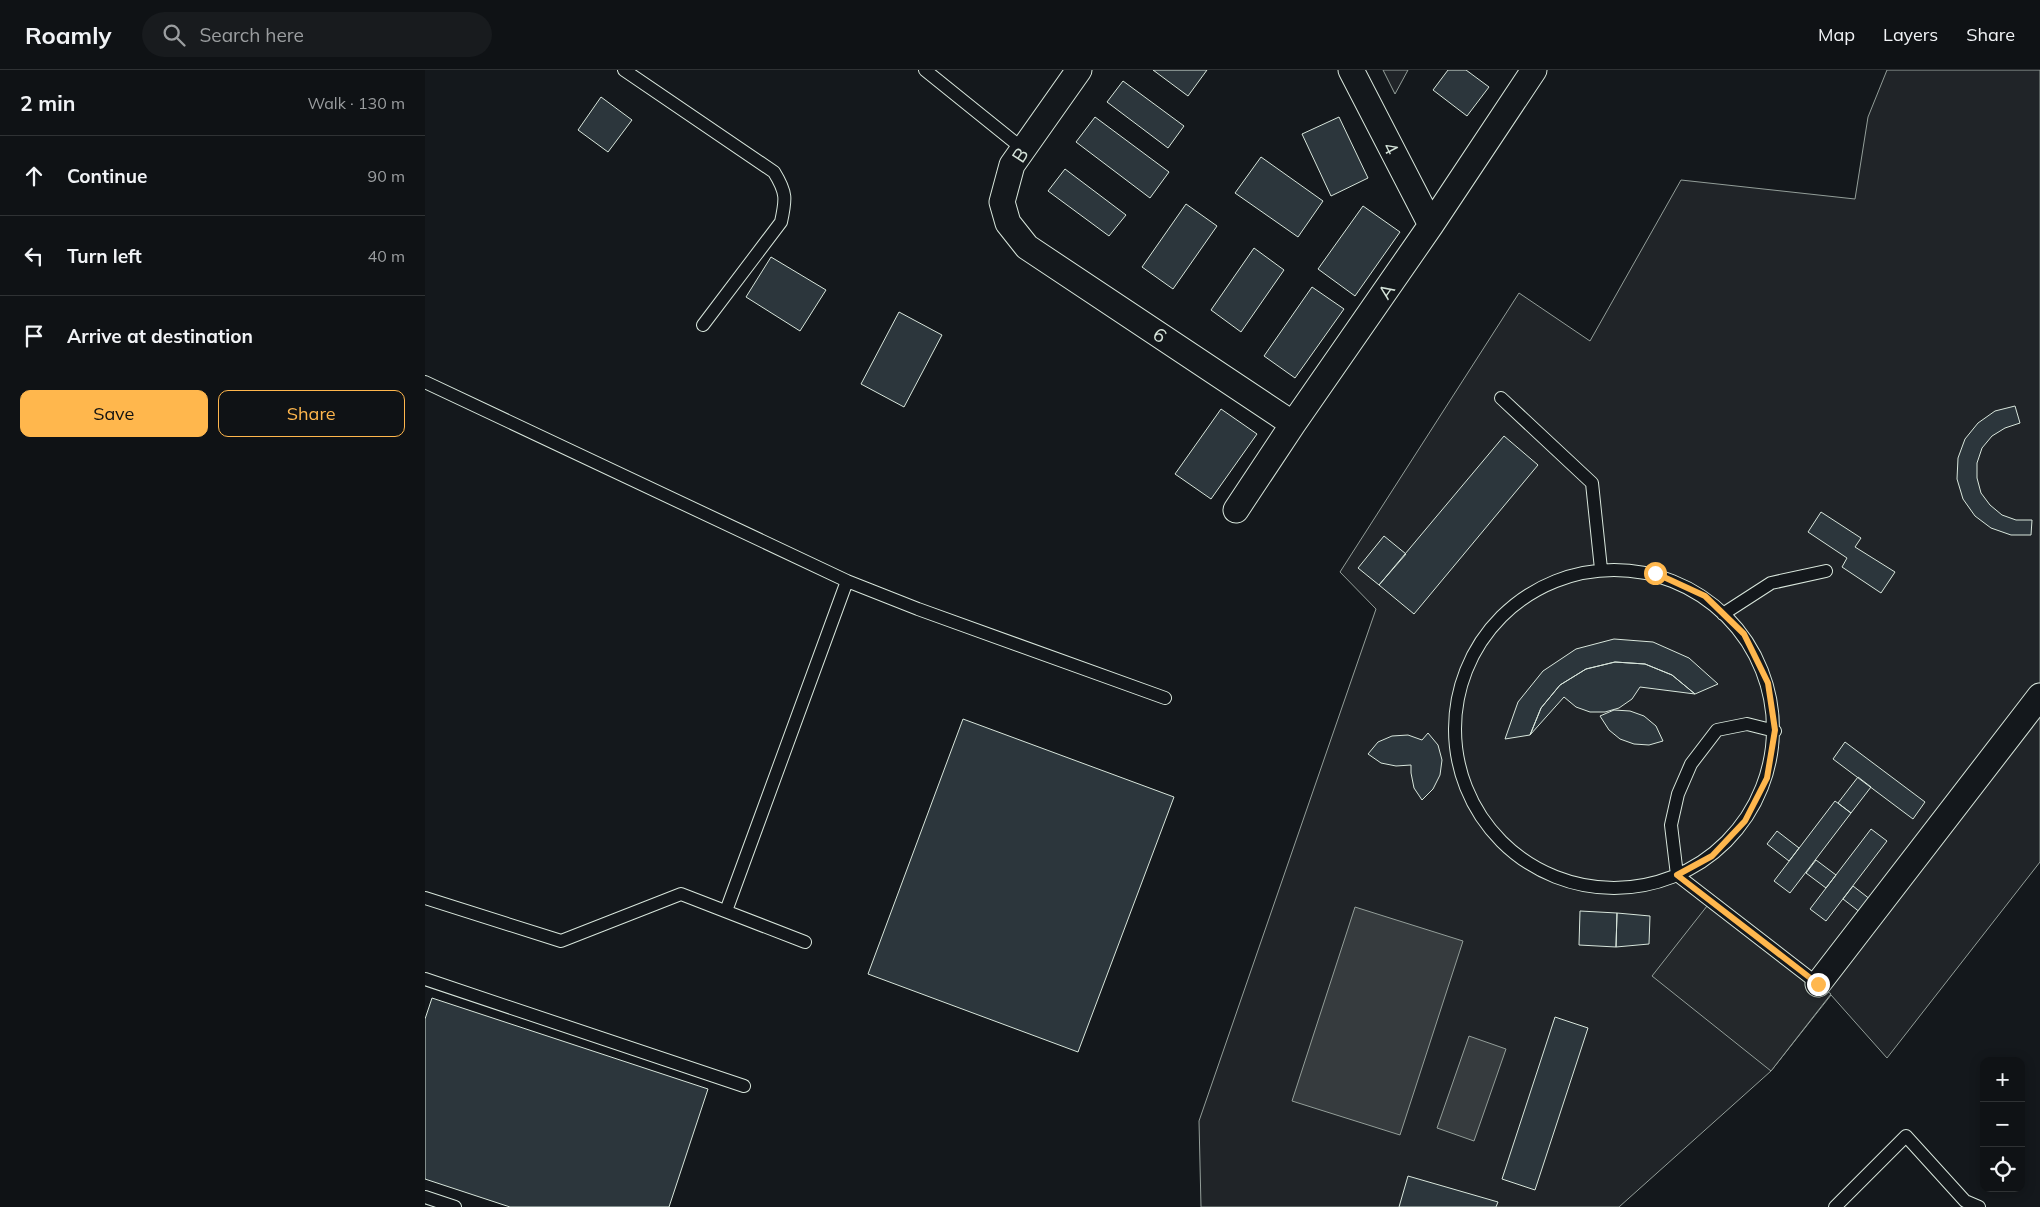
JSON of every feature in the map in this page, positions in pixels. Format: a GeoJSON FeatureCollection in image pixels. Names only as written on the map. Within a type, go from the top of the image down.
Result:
{"type":"FeatureCollection","features":[{"type":"Feature","properties":{"kind":"street","name":"B"},"geometry":{"type":"LineString","coordinates":[[1027,247],[1008,223],[1002,202],[1012,164],[1079,70]]}},
{"type":"Feature","properties":{"kind":"street","name":"4"},"geometry":{"type":"LineString","coordinates":[[1351,70],[1431,226]]}},
{"type":"Feature","properties":{"kind":"street","name":"A"},"geometry":{"type":"LineString","coordinates":[[1236,510],[1293,424],[1431,226],[1534,70]]}},
{"type":"Feature","properties":{"kind":"street","name":"6"},"geometry":{"type":"LineString","coordinates":[[1027,247],[1293,424]]}},
{"type":"Feature","properties":{"kind":"street"},"geometry":{"type":"LineString","coordinates":[[1818,984],[2040,696]]}},
{"type":"Feature","properties":{"kind":"lane"},"geometry":{"type":"LineString","coordinates":[[624,70],[774,172],[784,188],[786,202],[781,222],[703,325]]}},
{"type":"Feature","properties":{"kind":"lane"},"geometry":{"type":"LineString","coordinates":[[925,70],[1023,149]]}},
{"type":"Feature","properties":{"kind":"lane"},"geometry":{"type":"LineString","coordinates":[[425,382],[847,581],[1165,698]]}},
{"type":"Feature","properties":{"kind":"lane"},"geometry":{"type":"LineString","coordinates":[[1501,398],[1592,483],[1601,569]]}},
{"type":"Feature","properties":{"kind":"lane"},"geometry":{"type":"LineString","coordinates":[[1601,569],[1655,573],[1705,596],[1744,634],[1768,683],[1775,730],[1767,778],[1745,821],[1712,856],[1677,875],[1622,890],[1572,885],[1527,865],[1490,832],[1464,789],[1453,741],[1458,691],[1477,645],[1510,607],[1552,581],[1601,569]]}},
{"type":"Feature","properties":{"kind":"lane"},"geometry":{"type":"LineString","coordinates":[[1723,614],[1771,583],[1826,571]]}},
{"type":"Feature","properties":{"kind":"lane"},"geometry":{"type":"LineString","coordinates":[[726,912],[847,581]]}},
{"type":"Feature","properties":{"kind":"lane"},"geometry":{"type":"LineString","coordinates":[[1775,730],[1747,724],[1717,730],[1691,764],[1678,794],[1671,825],[1677,875],[1818,984]]}},
{"type":"Feature","properties":{"kind":"lane"},"geometry":{"type":"LineString","coordinates":[[425,898],[561,941],[681,894],[805,942]]}},
{"type":"Feature","properties":{"kind":"lane"},"geometry":{"type":"LineString","coordinates":[[425,979],[744,1086]]}},
{"type":"Feature","properties":{"kind":"lane"},"geometry":{"type":"LineString","coordinates":[[1835,1207],[1905,1136],[1965,1200],[1979,1207]]}},
{"type":"Feature","properties":{"kind":"lane"},"geometry":{"type":"LineString","coordinates":[[425,1197],[455,1207]]}},
{"type":"Feature","properties":{"kind":"shaded area"},"geometry":{"type":"Polygon","coordinates":[[[1383,70],[1408,70],[1395,94],[1383,70]]]}},
{"type":"Feature","properties":{"kind":"shaded area"},"geometry":{"type":"Polygon","coordinates":[[[1887,70],[2040,70],[2040,862],[1887,1058],[1831,995],[1771,1071],[1619,1207],[1201,1207],[1199,1121],[1376,609],[1340,572],[1519,293],[1590,341],[1681,180],[1855,199],[1868,117],[1887,70]]]}},
{"type":"Feature","properties":{"kind":"shaded area"},"geometry":{"type":"Polygon","coordinates":[[[1711,901],[1831,994],[1771,1071],[1652,976],[1711,901]]]}},
{"type":"Feature","properties":{"kind":"shaded area"},"geometry":{"type":"Polygon","coordinates":[[[1355,907],[1463,941],[1400,1135],[1292,1101],[1355,907]]]}},
{"type":"Feature","properties":{"kind":"shaded area"},"geometry":{"type":"Polygon","coordinates":[[[1469,1036],[1506,1049],[1474,1141],[1437,1128],[1469,1036]]]}},
{"type":"Feature","properties":{"kind":"building"},"geometry":{"type":"Polygon","coordinates":[[[1153,70],[1207,70],[1188,96],[1153,70]]]}},
{"type":"Feature","properties":{"kind":"building"},"geometry":{"type":"Polygon","coordinates":[[[1448,70],[1466,70],[1489,87],[1467,116],[1433,90],[1448,70]]]}},
{"type":"Feature","properties":{"kind":"building"},"geometry":{"type":"Polygon","coordinates":[[[1123,81],[1184,126],[1168,148],[1107,102],[1123,81]]]}},
{"type":"Feature","properties":{"kind":"building"},"geometry":{"type":"Polygon","coordinates":[[[601,97],[632,120],[608,152],[578,130],[601,97]]]}},
{"type":"Feature","properties":{"kind":"building"},"geometry":{"type":"Polygon","coordinates":[[[1095,117],[1169,172],[1150,198],[1076,142],[1095,117]]]}},
{"type":"Feature","properties":{"kind":"building"},"geometry":{"type":"Polygon","coordinates":[[[1339,117],[1368,178],[1331,196],[1302,134],[1339,117]]]}},
{"type":"Feature","properties":{"kind":"building"},"geometry":{"type":"Polygon","coordinates":[[[1261,157],[1323,201],[1298,237],[1235,193],[1261,157]]]}},
{"type":"Feature","properties":{"kind":"building"},"geometry":{"type":"Polygon","coordinates":[[[1065,169],[1126,215],[1109,236],[1048,191],[1065,169]]]}},
{"type":"Feature","properties":{"kind":"building"},"geometry":{"type":"Polygon","coordinates":[[[1186,204],[1217,226],[1173,289],[1142,267],[1186,204]]]}},
{"type":"Feature","properties":{"kind":"building"},"geometry":{"type":"Polygon","coordinates":[[[1363,206],[1400,232],[1355,296],[1318,269],[1363,206]]]}},
{"type":"Feature","properties":{"kind":"building"},"geometry":{"type":"Polygon","coordinates":[[[1254,248],[1284,270],[1241,332],[1211,310],[1254,248]]]}},
{"type":"Feature","properties":{"kind":"building"},"geometry":{"type":"Polygon","coordinates":[[[771,257],[826,290],[800,331],[746,297],[771,257]]]}},
{"type":"Feature","properties":{"kind":"building"},"geometry":{"type":"Polygon","coordinates":[[[1312,287],[1344,309],[1295,378],[1264,356],[1312,287]]]}},
{"type":"Feature","properties":{"kind":"building"},"geometry":{"type":"Polygon","coordinates":[[[899,312],[942,335],[904,407],[861,384],[899,312]]]}},
{"type":"Feature","properties":{"kind":"building"},"geometry":{"type":"Polygon","coordinates":[[[2015,406],[2020,423],[2005,428],[1992,436],[1982,448],[1977,463],[1977,478],[1981,493],[1990,505],[2002,515],[2016,520],[2032,520],[2031,535],[2011,535],[1991,528],[1975,516],[1963,499],[1957,479],[1958,458],[1965,439],[1978,423],[1995,411],[2015,406]]]}},
{"type":"Feature","properties":{"kind":"building"},"geometry":{"type":"Polygon","coordinates":[[[1221,409],[1257,434],[1211,499],[1175,474],[1221,409]]]}},
{"type":"Feature","properties":{"kind":"building"},"geometry":{"type":"Polygon","coordinates":[[[1504,436],[1538,465],[1414,614],[1379,585],[1504,436]]]}},
{"type":"Feature","properties":{"kind":"building"},"geometry":{"type":"Polygon","coordinates":[[[1821,512],[1861,538],[1855,547],[1895,572],[1881,593],[1842,567],[1847,558],[1808,532],[1821,512]]]}},
{"type":"Feature","properties":{"kind":"building"},"geometry":{"type":"Polygon","coordinates":[[[1384,536],[1406,554],[1379,585],[1358,568],[1384,536]]]}},
{"type":"Feature","properties":{"kind":"building"},"geometry":{"type":"Polygon","coordinates":[[[1614,639],[1653,642],[1689,658],[1718,684],[1695,694],[1672,675],[1645,664],[1615,662],[1586,669],[1560,685],[1541,708],[1530,735],[1505,739],[1518,702],[1543,671],[1576,649],[1614,639]]]}},
{"type":"Feature","properties":{"kind":"building"},"geometry":{"type":"Polygon","coordinates":[[[1615,662],[1645,664],[1672,675],[1695,694],[1640,687],[1632,699],[1619,708],[1605,712],[1590,712],[1576,707],[1564,697],[1530,735],[1541,708],[1560,685],[1586,669],[1615,662]]]}},
{"type":"Feature","properties":{"kind":"building"},"geometry":{"type":"Polygon","coordinates":[[[1614,710],[1630,711],[1644,716],[1656,726],[1663,741],[1649,745],[1634,744],[1620,739],[1609,730],[1600,716],[1614,710]]]}},
{"type":"Feature","properties":{"kind":"building"},"geometry":{"type":"Polygon","coordinates":[[[963,719],[1174,797],[1078,1052],[868,974],[963,719]]]}},
{"type":"Feature","properties":{"kind":"building"},"geometry":{"type":"Polygon","coordinates":[[[1428,733],[1438,745],[1442,760],[1440,775],[1433,789],[1422,800],[1414,788],[1411,765],[1396,766],[1381,763],[1368,754],[1378,742],[1392,736],[1408,735],[1422,740],[1428,733]]]}},
{"type":"Feature","properties":{"kind":"building"},"geometry":{"type":"Polygon","coordinates":[[[1845,742],[1925,802],[1913,819],[1833,759],[1845,742]]]}},
{"type":"Feature","properties":{"kind":"building"},"geometry":{"type":"Polygon","coordinates":[[[1858,777],[1871,787],[1851,813],[1838,803],[1858,777]]]}},
{"type":"Feature","properties":{"kind":"building"},"geometry":{"type":"Polygon","coordinates":[[[1835,801],[1851,813],[1790,893],[1774,881],[1835,801]]]}},
{"type":"Feature","properties":{"kind":"building"},"geometry":{"type":"Polygon","coordinates":[[[1871,829],[1887,841],[1826,921],[1810,909],[1871,829]]]}},
{"type":"Feature","properties":{"kind":"building"},"geometry":{"type":"Polygon","coordinates":[[[1777,831],[1799,848],[1789,861],[1767,844],[1777,831]]]}},
{"type":"Feature","properties":{"kind":"building"},"geometry":{"type":"Polygon","coordinates":[[[1816,860],[1836,875],[1826,888],[1806,873],[1816,860]]]}},
{"type":"Feature","properties":{"kind":"building"},"geometry":{"type":"Polygon","coordinates":[[[1853,886],[1875,903],[1865,916],[1843,899],[1853,886]]]}},
{"type":"Feature","properties":{"kind":"building"},"geometry":{"type":"Polygon","coordinates":[[[1580,911],[1617,913],[1616,947],[1579,945],[1580,911]]]}},
{"type":"Feature","properties":{"kind":"building"},"geometry":{"type":"Polygon","coordinates":[[[1617,913],[1650,916],[1649,944],[1616,947],[1617,913]]]}},
{"type":"Feature","properties":{"kind":"building"},"geometry":{"type":"Polygon","coordinates":[[[432,998],[708,1089],[669,1207],[510,1207],[425,1179],[425,1019],[432,998]]]}},
{"type":"Feature","properties":{"kind":"building"},"geometry":{"type":"Polygon","coordinates":[[[1555,1017],[1588,1028],[1535,1190],[1502,1179],[1555,1017]]]}},
{"type":"Feature","properties":{"kind":"building"},"geometry":{"type":"Polygon","coordinates":[[[1408,1176],[1498,1202],[1496,1207],[1399,1207],[1408,1176]]]}},
{"type":"Feature","properties":{"kind":"route"},"geometry":{"type":"LineString","coordinates":[[1655,573],[1705,596],[1744,634],[1768,683],[1775,730],[1767,778],[1745,821],[1712,856],[1677,875],[1818,984]]}}]}
